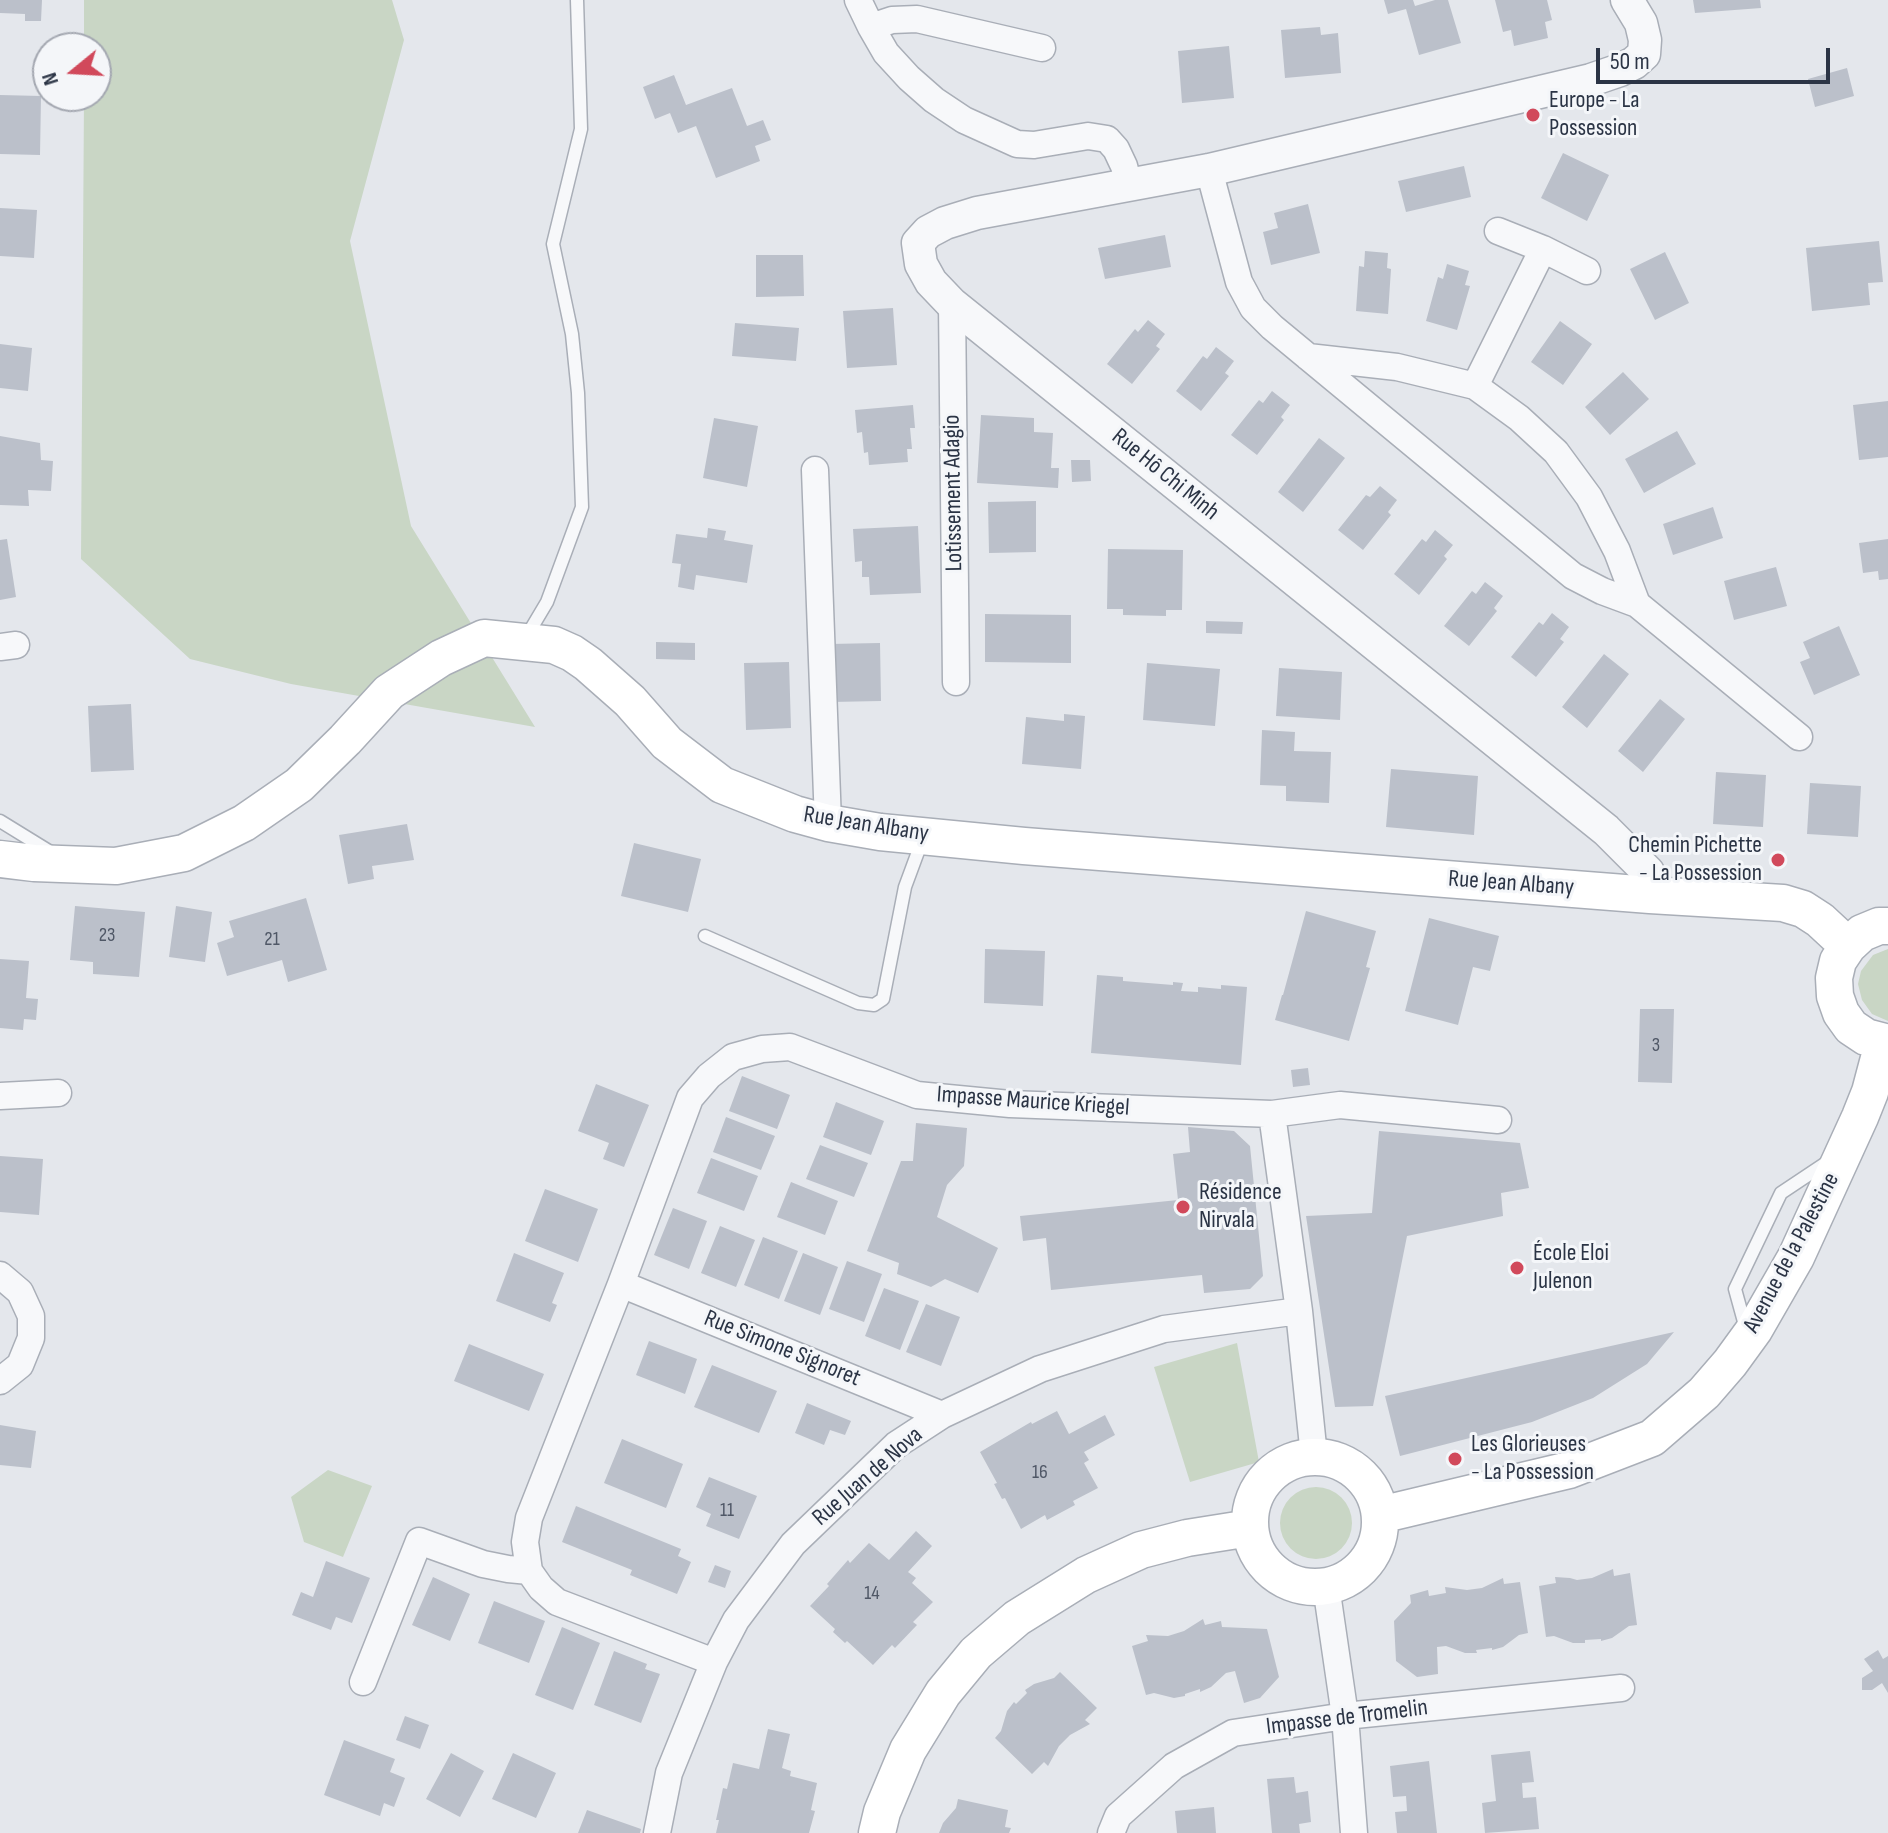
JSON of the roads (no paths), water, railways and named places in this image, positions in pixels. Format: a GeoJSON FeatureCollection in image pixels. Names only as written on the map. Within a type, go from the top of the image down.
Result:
{"type":"FeatureCollection","features":[{"type":"Feature","properties":{"kind":"main road","name":"Rue Jean Albany"},"geometry":{"type":"LineString","coordinates":[[0,859],[116,866],[184,853],[244,823],[299,785],[389,692],[441,658],[484,638],[554,645],[572,653],[630,701],[667,743],[722,785],[795,814],[828,823],[880,832],[1024,846],[1783,903],[1803,909],[1820,920],[1848,946]]}},
{"type":"Feature","properties":{"kind":"main road"},"geometry":{"type":"LineString","coordinates":[[1886,1043],[1866,1037],[1851,1027],[1841,1013],[1835,996],[1834,978],[1838,961],[1848,946],[1862,933],[1888,926]]}},
{"type":"Feature","properties":{"kind":"main road","name":"Avenue de la Palestine"},"geometry":{"type":"LineString","coordinates":[[1380,1515],[1569,1470],[1652,1438],[1704,1393],[1748,1338],[1796,1257],[1870,1092],[1886,1043]]}},
{"type":"Feature","properties":{"kind":"main road"},"geometry":{"type":"LineString","coordinates":[[1314,1456],[1333,1459],[1351,1467],[1365,1480],[1375,1496],[1380,1515],[1379,1535],[1372,1553],[1360,1569],[1345,1580],[1326,1586],[1304,1586],[1284,1579],[1267,1566],[1256,1549],[1250,1528],[1251,1506],[1260,1487],[1274,1470],[1293,1460],[1314,1456]]}},
{"type":"Feature","properties":{"kind":"main road"},"geometry":{"type":"LineString","coordinates":[[877,1833],[882,1812],[908,1750],[943,1693],[976,1653],[1017,1618],[1086,1575],[1141,1550],[1187,1538],[1250,1528]]}},
{"type":"Feature","properties":{"kind":"street"},"geometry":{"type":"LineString","coordinates":[[858,0],[886,53],[934,100],[964,120],[1017,144],[1034,145],[1088,136],[1107,139],[1116,149],[1129,185]]}},
{"type":"Feature","properties":{"kind":"street","name":"Rue Hô Chi Minh"},"geometry":{"type":"LineString","coordinates":[[1627,0],[1641,23],[1644,54],[1620,70],[1591,80],[1209,170],[977,213],[945,223],[928,232],[918,243],[921,264],[931,282],[952,304],[1606,830],[1648,872],[1650,895]]}},
{"type":"Feature","properties":{"kind":"street"},"geometry":{"type":"LineString","coordinates":[[871,27],[892,20],[917,19],[1042,48]]}},
{"type":"Feature","properties":{"kind":"street"},"geometry":{"type":"LineString","coordinates":[[1209,170],[1239,282],[1253,308],[1272,327],[1573,576],[1637,604],[1799,737]]}},
{"type":"Feature","properties":{"kind":"street"},"geometry":{"type":"LineString","coordinates":[[1498,231],[1587,271]]}},
{"type":"Feature","properties":{"kind":"street"},"geometry":{"type":"LineString","coordinates":[[1475,386],[1543,249]]}},
{"type":"Feature","properties":{"kind":"street","name":"Lotissement Adagio"},"geometry":{"type":"LineString","coordinates":[[952,304],[956,682]]}},
{"type":"Feature","properties":{"kind":"street"},"geometry":{"type":"LineString","coordinates":[[1308,357],[1397,367],[1475,386],[1519,418],[1556,452],[1589,497],[1617,551],[1637,604]]}},
{"type":"Feature","properties":{"kind":"street"},"geometry":{"type":"LineString","coordinates":[[815,470],[828,823]]}},
{"type":"Feature","properties":{"kind":"street","name":"Impasse Maurice Kriegel"},"geometry":{"type":"LineString","coordinates":[[529,1571],[525,1542],[529,1518],[690,1098],[709,1076],[733,1057],[762,1049],[790,1047],[917,1095],[1010,1104],[1272,1114],[1340,1105],[1498,1120]]}},
{"type":"Feature","properties":{"kind":"street"},"geometry":{"type":"LineString","coordinates":[[0,1096],[58,1093]]}},
{"type":"Feature","properties":{"kind":"street"},"geometry":{"type":"LineString","coordinates":[[1272,1114],[1299,1311],[1314,1456]]}},
{"type":"Feature","properties":{"kind":"street"},"geometry":{"type":"LineString","coordinates":[[0,1275],[20,1292],[31,1316],[31,1338],[20,1365],[0,1381]]}},
{"type":"Feature","properties":{"kind":"street","name":"Rue Simone Signoret"},"geometry":{"type":"LineString","coordinates":[[621,1284],[942,1415]]}},
{"type":"Feature","properties":{"kind":"street","name":"Rue Juan de Nova"},"geometry":{"type":"LineString","coordinates":[[657,1833],[669,1773],[714,1662],[736,1620],[793,1544],[896,1445],[942,1415],[1040,1369],[1164,1329],[1299,1311]]}},
{"type":"Feature","properties":{"kind":"street"},"geometry":{"type":"LineString","coordinates":[[363,1682],[419,1541],[483,1564],[529,1571],[541,1588],[557,1602],[714,1662]]}},
{"type":"Feature","properties":{"kind":"street"},"geometry":{"type":"LineString","coordinates":[[1326,1586],[1345,1716],[1354,1833]]}},
{"type":"Feature","properties":{"kind":"street","name":"Impasse de Tromelin"},"geometry":{"type":"LineString","coordinates":[[1111,1833],[1118,1816],[1174,1766],[1233,1733],[1345,1716],[1621,1688]]}},
{"type":"Feature","properties":{"kind":"lane"},"geometry":{"type":"LineString","coordinates":[[523,642],[547,602],[582,507],[578,393],[572,334],[553,244],[581,129],[577,0]]}},
{"type":"Feature","properties":{"kind":"lane"},"geometry":{"type":"LineString","coordinates":[[0,821],[68,864]]}},
{"type":"Feature","properties":{"kind":"lane"},"geometry":{"type":"LineString","coordinates":[[705,936],[858,1003],[874,1005],[883,999],[905,887],[925,836]]}},
{"type":"Feature","properties":{"kind":"place","name":"Europe - La Possession"},"geometry":{"type":"Point","coordinates":[1533,115]}},
{"type":"Feature","properties":{"kind":"place","name":"Chemin Pichette - La Possession"},"geometry":{"type":"Point","coordinates":[1778,860]}},
{"type":"Feature","properties":{"kind":"place","name":"Résidence Nirvala"},"geometry":{"type":"Point","coordinates":[1183,1207]}},
{"type":"Feature","properties":{"kind":"place","name":"École Eloi Julenon"},"geometry":{"type":"Point","coordinates":[1517,1268]}},
{"type":"Feature","properties":{"kind":"place","name":"Les Glorieuses - La Possession"},"geometry":{"type":"Point","coordinates":[1455,1459]}}]}
